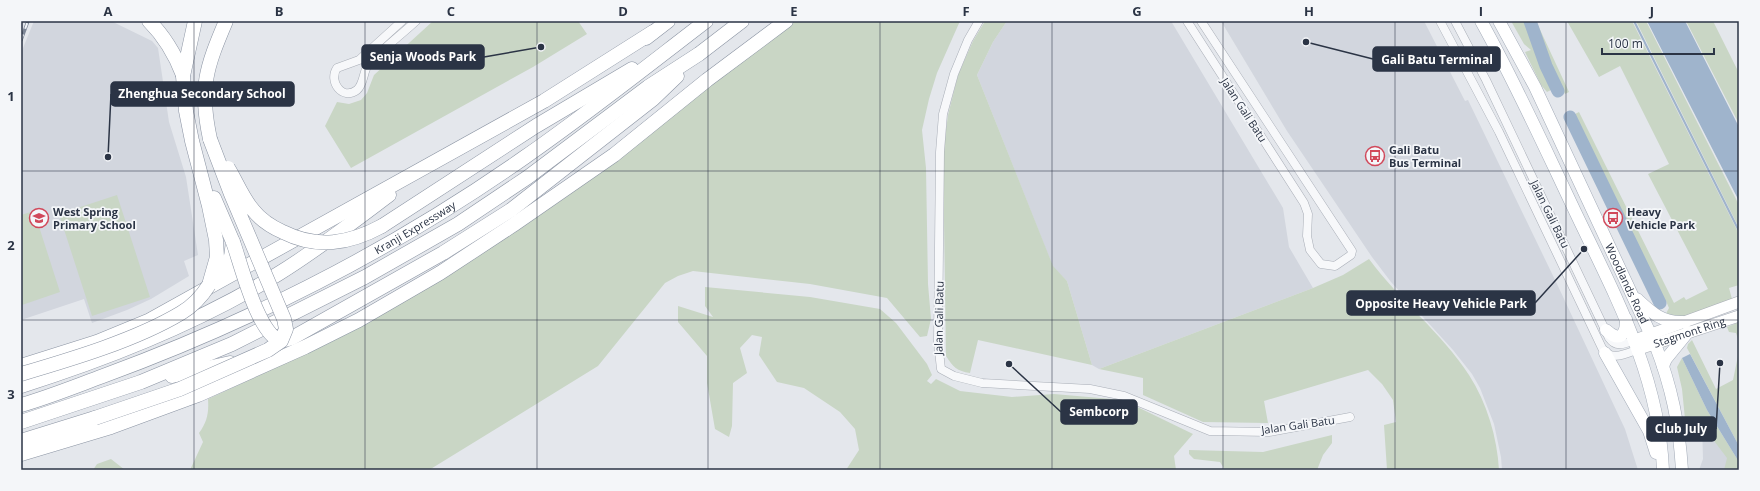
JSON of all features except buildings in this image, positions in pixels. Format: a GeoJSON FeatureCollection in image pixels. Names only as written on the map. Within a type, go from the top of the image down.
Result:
{"type":"FeatureCollection","features":[{"type":"Feature","properties":{"kind":"highway"},"geometry":{"type":"LineString","coordinates":[[149,21],[165,38],[183,76],[186,111],[216,240],[216,257],[210,285]]}},
{"type":"Feature","properties":{"kind":"highway"},"geometry":{"type":"LineString","coordinates":[[183,76],[195,21]]}},
{"type":"Feature","properties":{"kind":"highway"},"geometry":{"type":"LineString","coordinates":[[226,21],[209,63],[205,84],[204,108],[210,139],[231,194],[284,319],[286,329],[281,341]]}},
{"type":"Feature","properties":{"kind":"highway"},"geometry":{"type":"LineString","coordinates":[[536,126],[668,21]]}},
{"type":"Feature","properties":{"kind":"highway","name":"Kranji Expressway"},"geometry":{"type":"LineString","coordinates":[[92,380],[174,350],[224,328],[347,267],[412,230],[524,158],[621,87],[706,21]]}},
{"type":"Feature","properties":{"kind":"highway"},"geometry":{"type":"LineString","coordinates":[[21,422],[141,382],[232,344],[365,276],[458,224],[528,177],[648,87],[699,54],[742,21]]}},
{"type":"Feature","properties":{"kind":"highway"},"geometry":{"type":"LineString","coordinates":[[21,454],[111,427],[198,395],[359,320],[440,273],[513,225],[614,155],[707,80],[786,21]]}},
{"type":"Feature","properties":{"kind":"highway"},"geometry":{"type":"LineString","coordinates":[[21,366],[97,342],[148,321],[318,228],[391,185],[423,169],[544,101],[653,32]]}},
{"type":"Feature","properties":{"kind":"highway"},"geometry":{"type":"LineString","coordinates":[[210,139],[220,153],[253,210],[274,227],[291,236],[311,242],[329,244],[364,236],[382,226],[536,126],[684,38]]}},
{"type":"Feature","properties":{"kind":"highway"},"geometry":{"type":"LineString","coordinates":[[25,439],[95,418],[180,389],[268,350],[281,341],[292,338],[364,299],[443,253],[511,210],[653,99],[699,54]]}},
{"type":"Feature","properties":{"kind":"highway"},"geometry":{"type":"LineString","coordinates":[[197,160],[233,242],[264,326],[275,340],[281,341]]}},
{"type":"Feature","properties":{"kind":"highway"},"geometry":{"type":"LineString","coordinates":[[21,386],[76,368],[144,342],[207,313],[278,274],[328,240],[423,169]]}},
{"type":"Feature","properties":{"kind":"highway"},"geometry":{"type":"LineString","coordinates":[[21,374],[71,359],[144,331],[182,313],[195,303],[231,257],[233,242]]}},
{"type":"Feature","properties":{"kind":"highway"},"geometry":{"type":"LineString","coordinates":[[141,382],[305,346]]}},
{"type":"Feature","properties":{"kind":"highway"},"geometry":{"type":"LineString","coordinates":[[21,395],[92,380]]}},
{"type":"Feature","properties":{"kind":"highway"},"geometry":{"type":"LineString","coordinates":[[21,405],[92,380]]}},
{"type":"Feature","properties":{"kind":"main road","name":"Woodlands Road"},"geometry":{"type":"LineString","coordinates":[[1481,21],[1521,98],[1637,345],[1658,423],[1661,470]]}},
{"type":"Feature","properties":{"kind":"main road","name":"Woodlands Road"},"geometry":{"type":"LineString","coordinates":[[1499,21],[1535,87],[1653,339],[1664,366],[1670,387],[1679,429],[1682,470]]}},
{"type":"Feature","properties":{"kind":"main road"},"geometry":{"type":"LineString","coordinates":[[1632,294],[1658,317],[1685,327],[1674,349],[1666,359],[1664,366]]}},
{"type":"Feature","properties":{"kind":"main road"},"geometry":{"type":"LineString","coordinates":[[1606,330],[1612,336],[1618,337],[1626,330],[1626,319]]}},
{"type":"Feature","properties":{"kind":"main road"},"geometry":{"type":"LineString","coordinates":[[1670,387],[1671,361],[1674,349]]}},
{"type":"Feature","properties":{"kind":"main road"},"geometry":{"type":"LineString","coordinates":[[1605,353],[1649,431],[1661,470]]}},
{"type":"Feature","properties":{"kind":"street"},"geometry":{"type":"LineString","coordinates":[[402,21],[365,55],[350,64],[341,65],[334,72],[334,81],[338,89],[348,92],[356,90],[362,82],[362,77],[370,63],[416,21]]}},
{"type":"Feature","properties":{"kind":"street","name":"Jalan Gali Batu"},"geometry":{"type":"LineString","coordinates":[[979,21],[968,40],[954,74],[943,114],[940,152],[938,342],[941,369],[954,376],[982,383],[1090,389],[1124,396],[1210,431],[1269,432],[1350,417]]}},
{"type":"Feature","properties":{"kind":"street","name":"Jalan Gali Batu"},"geometry":{"type":"LineString","coordinates":[[1188,21],[1304,203],[1308,214],[1308,242],[1310,250],[1321,264],[1335,266],[1351,255],[1352,251],[1202,21]]}},
{"type":"Feature","properties":{"kind":"street","name":"Jalan Gali Batu"},"geometry":{"type":"LineString","coordinates":[[1440,21],[1499,132],[1605,353]]}},
{"type":"Feature","properties":{"kind":"street","name":"Jalan Gali Batu"},"geometry":{"type":"LineString","coordinates":[[1455,21],[1486,80],[1613,344],[1637,345]]}},
{"type":"Feature","properties":{"kind":"street"},"geometry":{"type":"LineString","coordinates":[[350,64],[358,68],[362,77]]}},
{"type":"Feature","properties":{"kind":"street","name":"Stagmont Ring"},"geometry":{"type":"LineString","coordinates":[[1637,345],[1685,327],[1739,302]]}},
{"type":"Feature","properties":{"kind":"street","name":"Stagmont Ring"},"geometry":{"type":"LineString","coordinates":[[1685,327],[1739,316]]}},
{"type":"Feature","properties":{"kind":"street"},"geometry":{"type":"LineString","coordinates":[[1605,353],[1616,356],[1637,345]]}},
{"type":"Feature","properties":{"kind":"shaded area"},"geometry":{"type":"Polygon","coordinates":[[[34,21],[111,21],[152,41],[158,48],[169,122],[186,177],[198,255],[184,261],[189,276],[151,299],[92,323],[84,299],[21,320],[21,53],[34,21]]]}},
{"type":"Feature","properties":{"kind":"shaded area"},"geometry":{"type":"Polygon","coordinates":[[[1007,21],[1171,21],[1283,208],[1289,247],[1313,288],[1099,369],[1092,365],[1067,281],[1053,267],[977,75],[993,42],[1007,21]]]}},
{"type":"Feature","properties":{"kind":"shaded area"},"geometry":{"type":"Polygon","coordinates":[[[1221,21],[1424,21],[1465,101],[1468,100],[1557,284],[1625,429],[1638,470],[1502,470],[1501,457],[1494,424],[1480,388],[1472,374],[1453,350],[1391,282],[1372,257],[1287,131],[1221,21]]]}},
{"type":"Feature","properties":{"kind":"shaded area"},"geometry":{"type":"Polygon","coordinates":[[[1711,423],[1739,470],[1699,470],[1703,459],[1702,424],[1711,423]]]}},
{"type":"Feature","properties":{"kind":"green space"},"geometry":{"type":"Polygon","coordinates":[[[433,21],[578,21],[587,34],[533,67],[351,168],[325,126],[337,102],[349,104],[361,100],[367,93],[374,75],[433,21]]]}},
{"type":"Feature","properties":{"kind":"green space"},"geometry":{"type":"Polygon","coordinates":[[[795,21],[960,21],[937,73],[922,130],[926,168],[928,284],[931,319],[927,336],[920,337],[887,298],[810,284],[693,271],[678,276],[665,283],[598,366],[429,470],[190,470],[203,442],[199,433],[207,417],[208,399],[290,361],[475,258],[566,197],[749,54],[795,21]]]}},
{"type":"Feature","properties":{"kind":"green space"},"geometry":{"type":"Polygon","coordinates":[[[985,21],[1007,21],[993,42],[977,75],[1053,266],[1067,281],[1092,365],[978,340],[970,373],[956,368],[946,356],[943,152],[948,115],[958,75],[973,41],[985,21]]]}},
{"type":"Feature","properties":{"kind":"green space"},"geometry":{"type":"Polygon","coordinates":[[[1511,21],[1526,21],[1539,59],[1553,89],[1547,92],[1541,85],[1525,52],[1531,50],[1524,44],[1511,21]]]}},
{"type":"Feature","properties":{"kind":"green space"},"geometry":{"type":"Polygon","coordinates":[[[1533,21],[1536,21],[1569,92],[1565,94],[1563,90],[1561,90],[1549,64],[1533,21]]]}},
{"type":"Feature","properties":{"kind":"green space"},"geometry":{"type":"Polygon","coordinates":[[[1567,21],[1632,21],[1739,234],[1739,285],[1729,288],[1732,299],[1683,318],[1664,317],[1669,308],[1666,301],[1663,302],[1573,115],[1579,112],[1674,303],[1684,297],[1686,300],[1708,289],[1648,174],[1669,164],[1620,66],[1599,77],[1567,21]]]}},
{"type":"Feature","properties":{"kind":"green space"},"geometry":{"type":"Polygon","coordinates":[[[1636,21],[1646,21],[1739,205],[1739,228],[1636,21]]]}},
{"type":"Feature","properties":{"kind":"green space"},"geometry":{"type":"Polygon","coordinates":[[[1686,21],[1713,21],[1739,73],[1739,124],[1686,21]]]}},
{"type":"Feature","properties":{"kind":"green space"},"geometry":{"type":"Polygon","coordinates":[[[117,195],[150,297],[92,316],[59,214],[117,195]]]}},
{"type":"Feature","properties":{"kind":"green space"},"geometry":{"type":"Polygon","coordinates":[[[34,211],[60,292],[22,305],[21,215],[34,211]]]}},
{"type":"Feature","properties":{"kind":"green space"},"geometry":{"type":"Polygon","coordinates":[[[1369,259],[1393,289],[1446,345],[1469,375],[1481,397],[1490,421],[1496,445],[1499,470],[1387,470],[1384,425],[1396,422],[1393,400],[1382,384],[1368,370],[1264,401],[1268,423],[1203,422],[1143,395],[1143,378],[1099,369],[1313,288],[1343,275],[1369,259]]]}},
{"type":"Feature","properties":{"kind":"green space"},"geometry":{"type":"Polygon","coordinates":[[[705,287],[810,297],[880,309],[896,323],[927,364],[932,375],[927,381],[931,384],[936,379],[960,391],[1012,397],[1054,394],[1123,400],[1193,434],[1174,456],[1176,470],[846,470],[859,450],[855,429],[840,412],[804,388],[777,382],[759,355],[762,337],[752,335],[740,348],[747,373],[733,383],[732,426],[729,437],[715,429],[707,383],[707,356],[678,322],[678,306],[713,317],[705,306],[705,287]]]}},
{"type":"Feature","properties":{"kind":"green space"},"geometry":{"type":"Polygon","coordinates":[[[1739,322],[1739,342],[1736,333],[1729,332],[1727,327],[1739,322]]]}},
{"type":"Feature","properties":{"kind":"green space"},"geometry":{"type":"Polygon","coordinates":[[[1692,340],[1716,389],[1733,380],[1739,351],[1739,446],[1687,348],[1688,344],[1692,340]]]}},
{"type":"Feature","properties":{"kind":"green space"},"geometry":{"type":"Polygon","coordinates":[[[1682,358],[1707,410],[1739,462],[1739,470],[1724,470],[1727,458],[1705,429],[1703,423],[1689,424],[1685,419],[1682,389],[1677,367],[1682,358]]]}},
{"type":"Feature","properties":{"kind":"green space"},"geometry":{"type":"Polygon","coordinates":[[[1332,435],[1332,443],[1323,455],[1317,470],[1225,470],[1220,462],[1194,459],[1189,454],[1189,450],[1263,452],[1332,435]]]}},
{"type":"Feature","properties":{"kind":"green space"},"geometry":{"type":"Polygon","coordinates":[[[111,459],[125,470],[93,470],[97,464],[111,459]]]}},
{"type":"Feature","properties":{"kind":"water"},"geometry":{"type":"Polygon","coordinates":[[[1647,21],[1685,21],[1739,127],[1739,201],[1647,21]]]}},
{"type":"Feature","properties":{"kind":"water"},"geometry":{"type":"Polygon","coordinates":[[[1690,354],[1739,446],[1739,462],[1707,410],[1682,358],[1690,354]]]}},
{"type":"Feature","properties":{"kind":"waterway"},"geometry":{"type":"LineString","coordinates":[[1530,21],[1546,66],[1558,91]]}},
{"type":"Feature","properties":{"kind":"waterway"},"geometry":{"type":"LineString","coordinates":[[1634,21],[1739,231]]}},
{"type":"Feature","properties":{"kind":"waterway"},"geometry":{"type":"LineString","coordinates":[[1570,117],[1660,303]]}},
{"type":"Feature","properties":{"kind":"railway"},"geometry":{"type":"LineString","coordinates":[[21,40],[28,21]]}},
{"type":"Feature","properties":{"kind":"place","name":"Gali Batu Terminal"},"geometry":{"type":"Point","coordinates":[1306,42]}},
{"type":"Feature","properties":{"kind":"place","name":"Senja Woods Park"},"geometry":{"type":"Point","coordinates":[541,47]}},
{"type":"Feature","properties":{"kind":"place","name":"Gali Batu Bus Terminal"},"geometry":{"type":"Point","coordinates":[1375,156]}},
{"type":"Feature","properties":{"kind":"place","name":"Zhenghua Secondary School"},"geometry":{"type":"Point","coordinates":[108,157]}},
{"type":"Feature","properties":{"kind":"place","name":"West Spring Primary School"},"geometry":{"type":"Point","coordinates":[39,218]}},
{"type":"Feature","properties":{"kind":"place","name":"Heavy Vehicle Park"},"geometry":{"type":"Point","coordinates":[1613,218]}},
{"type":"Feature","properties":{"kind":"place","name":"Opposite Heavy Vehicle Park"},"geometry":{"type":"Point","coordinates":[1584,249]}},
{"type":"Feature","properties":{"kind":"place","name":"Club July"},"geometry":{"type":"Point","coordinates":[1720,363]}},
{"type":"Feature","properties":{"kind":"place","name":"Sembcorp"},"geometry":{"type":"Point","coordinates":[1009,364]}}]}
